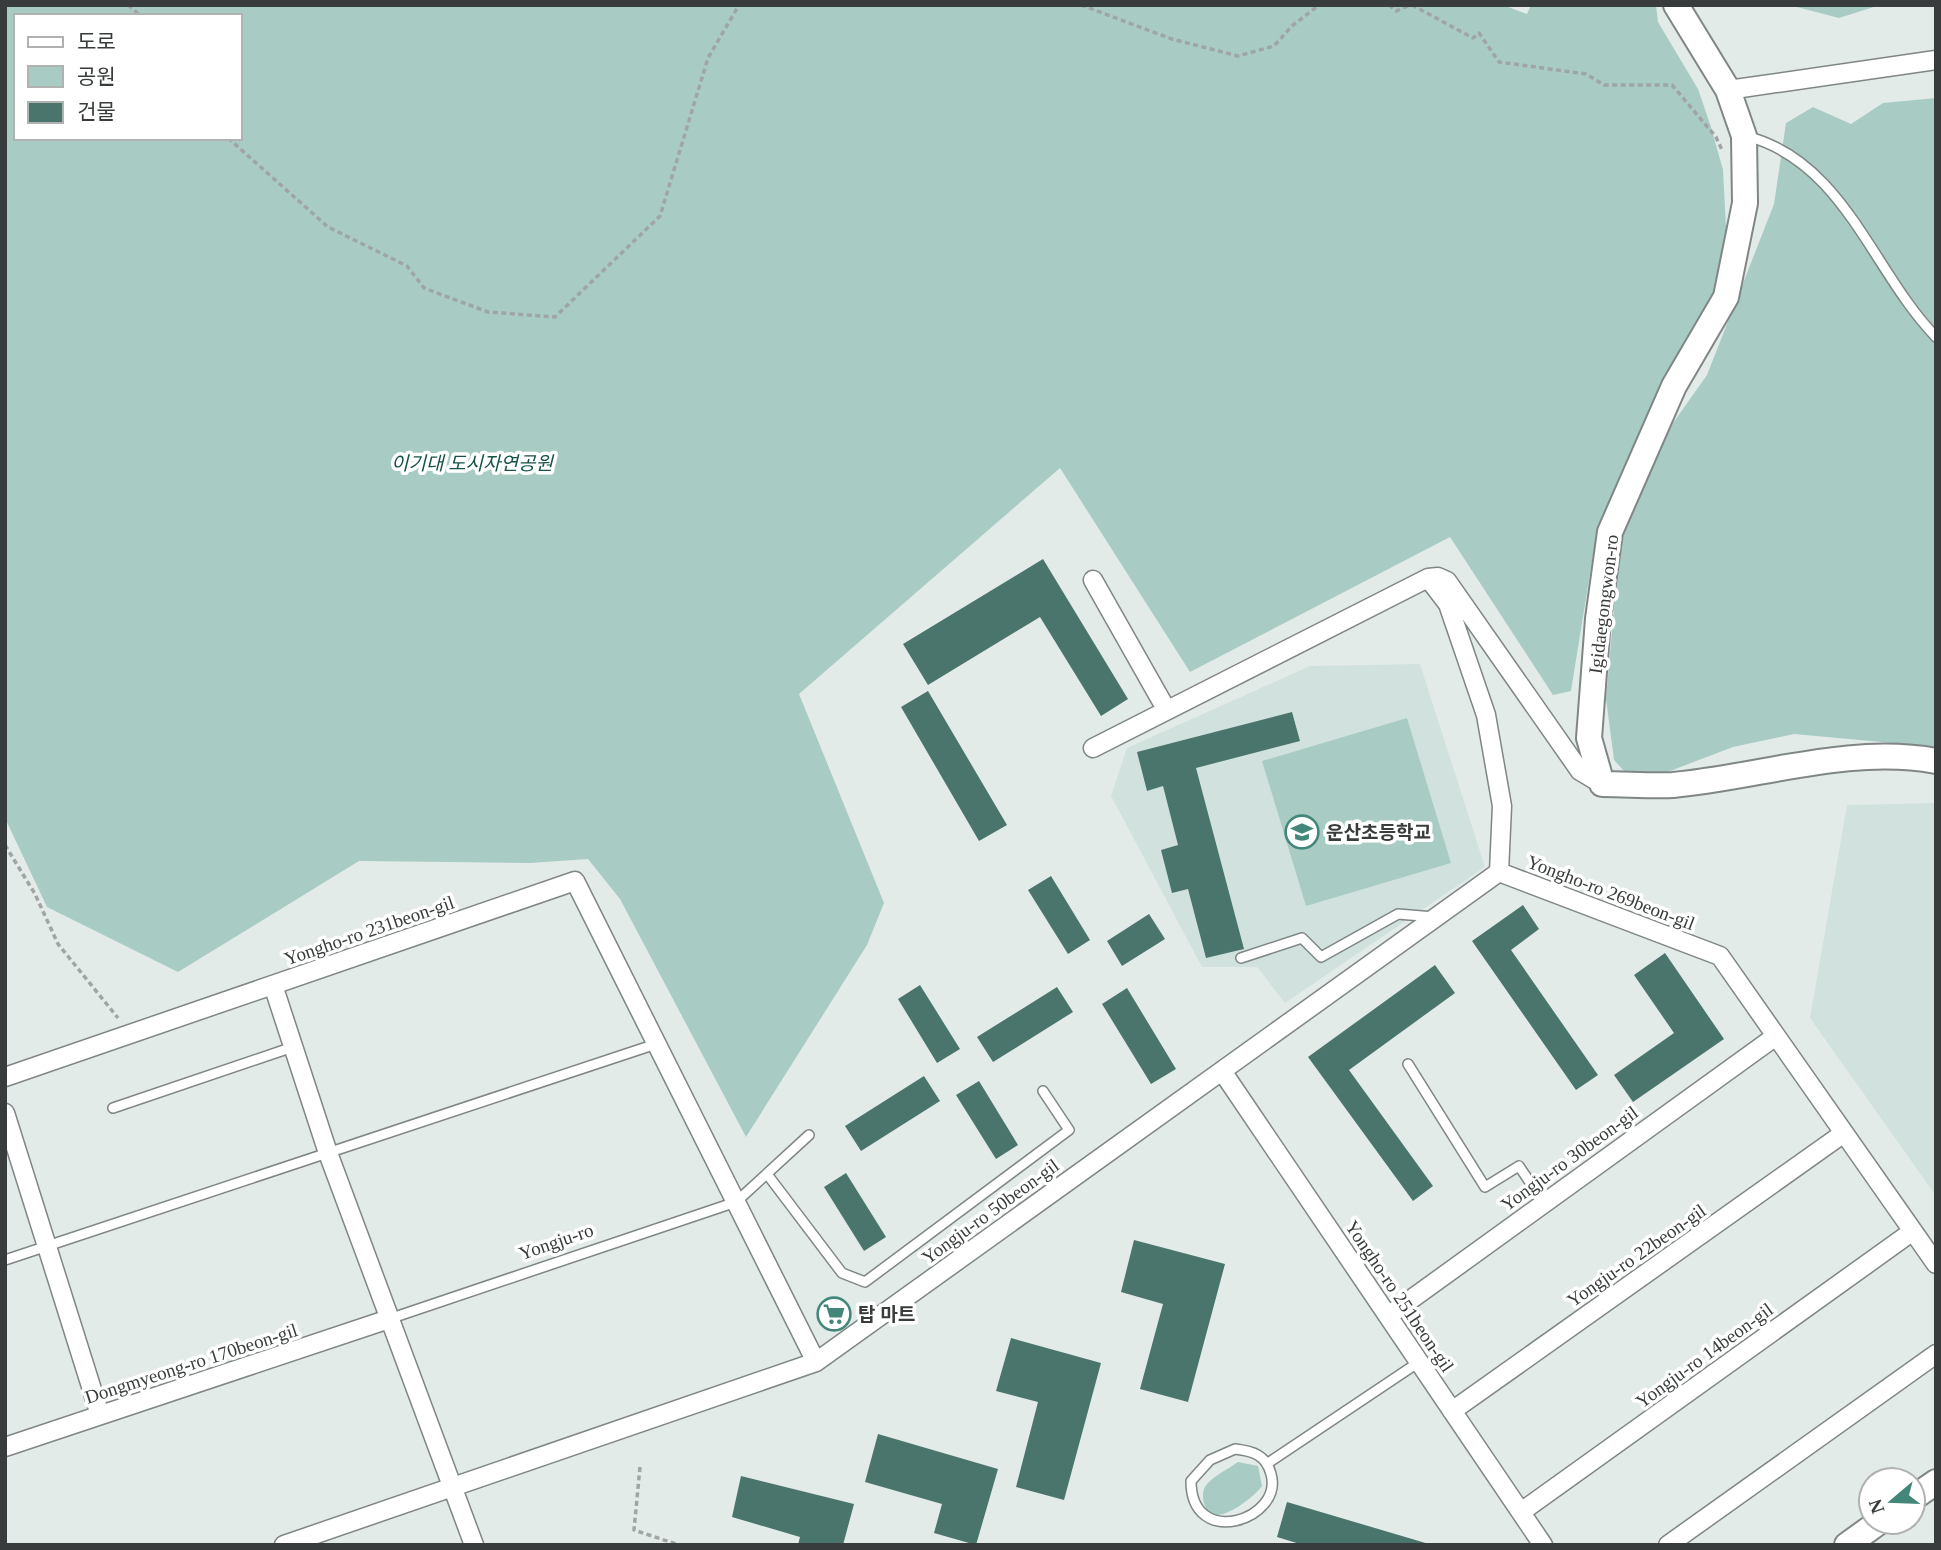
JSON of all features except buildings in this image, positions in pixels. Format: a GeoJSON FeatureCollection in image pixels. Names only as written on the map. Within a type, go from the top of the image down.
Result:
{"type":"FeatureCollection","features":[{"type":"Feature","properties":{"kind":"street","name":"Igidaegongwon-ro"},"geometry":{"type":"LineString","coordinates":[[1602,784],[1589,738],[1598,619],[1611,533],[1674,386],[1726,297],[1745,203],[1744,145],[1728,90],[1676,5]]}},
{"type":"Feature","properties":{"kind":"street"},"geometry":{"type":"LineString","coordinates":[[1728,90],[1936,60]]}},
{"type":"Feature","properties":{"kind":"street"},"geometry":{"type":"LineString","coordinates":[[1093,748],[1428,578],[1438,577],[1447,581],[1580,771],[1602,784],[1672,785],[1890,755],[1936,761]]}},
{"type":"Feature","properties":{"kind":"street","name":"Yongho-ro 269beon-gil"},"geometry":{"type":"LineString","coordinates":[[1428,578],[1448,604],[1486,715],[1502,806],[1499,872],[1720,956],[1936,1264]]}},
{"type":"Feature","properties":{"kind":"street"},"geometry":{"type":"LineString","coordinates":[[1093,580],[1166,709]]}},
{"type":"Feature","properties":{"kind":"street","name":"Yongju-ro 50beon-gil"},"geometry":{"type":"LineString","coordinates":[[284,1545],[816,1362],[1499,872]]}},
{"type":"Feature","properties":{"kind":"street","name":"Yongho-ro 231beon-gil"},"geometry":{"type":"LineString","coordinates":[[5,1077],[575,881],[816,1362]]}},
{"type":"Feature","properties":{"kind":"street"},"geometry":{"type":"LineString","coordinates":[[273,985],[328,1153],[474,1545]]}},
{"type":"Feature","properties":{"kind":"street","name":"Yongju-ro 30beon-gil"},"geometry":{"type":"LineString","coordinates":[[1388,1316],[1776,1036]]}},
{"type":"Feature","properties":{"kind":"street","name":"Yongho-ro 251beon-gil"},"geometry":{"type":"LineString","coordinates":[[1222,1071],[1543,1545]]}},
{"type":"Feature","properties":{"kind":"street"},"geometry":{"type":"LineString","coordinates":[[5,1113],[100,1415]]}},
{"type":"Feature","properties":{"kind":"street","name":"Yongju-ro 22beon-gil"},"geometry":{"type":"LineString","coordinates":[[1452,1411],[1844,1133]]}},
{"type":"Feature","properties":{"kind":"street","name":"Yongju-ro 14beon-gil"},"geometry":{"type":"LineString","coordinates":[[1521,1512],[1913,1231]]}},
{"type":"Feature","properties":{"kind":"street","name":"Dongmyeong-ro 170beon-gil"},"geometry":{"type":"LineString","coordinates":[[5,1447],[389,1319]]}},
{"type":"Feature","properties":{"kind":"street"},"geometry":{"type":"LineString","coordinates":[[1668,1545],[1936,1354]]}},
{"type":"Feature","properties":{"kind":"lane"},"geometry":{"type":"LineString","coordinates":[[1744,145],[1767,142],[1804,163],[1863,231],[1890,277],[1936,337]]}},
{"type":"Feature","properties":{"kind":"lane"},"geometry":{"type":"LineString","coordinates":[[1241,958],[1302,938],[1321,957],[1398,914],[1436,917]]}},
{"type":"Feature","properties":{"kind":"lane"},"geometry":{"type":"LineString","coordinates":[[5,1260],[656,1044]]}},
{"type":"Feature","properties":{"kind":"lane"},"geometry":{"type":"LineString","coordinates":[[113,1108],[293,1047]]}},
{"type":"Feature","properties":{"kind":"lane"},"geometry":{"type":"LineString","coordinates":[[1408,1064],[1485,1187],[1518,1166],[1543,1202]]}},
{"type":"Feature","properties":{"kind":"lane"},"geometry":{"type":"LineString","coordinates":[[767,1174],[842,1273],[865,1282],[1069,1130],[1043,1091]]}},
{"type":"Feature","properties":{"kind":"lane"},"geometry":{"type":"LineString","coordinates":[[736,1202],[809,1135]]}},
{"type":"Feature","properties":{"kind":"lane","name":"Yongju-ro"},"geometry":{"type":"LineString","coordinates":[[389,1319],[736,1202]]}},
{"type":"Feature","properties":{"kind":"lane"},"geometry":{"type":"LineString","coordinates":[[1268,1463],[1419,1362]]}},
{"type":"Feature","properties":{"kind":"lane"},"geometry":{"type":"LineString","coordinates":[[1235,1449],[1252,1451],[1268,1463],[1272,1496],[1254,1517],[1228,1528],[1212,1525],[1196,1514],[1191,1499],[1191,1481],[1210,1461],[1235,1449]]}},
{"type":"Feature","properties":{"kind":"path"},"geometry":{"type":"LineString","coordinates":[[230,140],[328,227],[407,265],[424,288],[488,312],[555,317],[660,216],[708,58],[739,5]]}},
{"type":"Feature","properties":{"kind":"path"},"geometry":{"type":"LineString","coordinates":[[1081,5],[1172,39],[1238,56],[1274,46],[1292,26],[1319,5]]}},
{"type":"Feature","properties":{"kind":"path"},"geometry":{"type":"LineString","coordinates":[[1389,5],[1396,11],[1411,5],[1472,38],[1479,33],[1499,62],[1586,74],[1604,85],[1672,85],[1716,137],[1721,150],[1744,145]]}},
{"type":"Feature","properties":{"kind":"path"},"geometry":{"type":"LineString","coordinates":[[5,845],[35,894],[58,944],[118,1018],[127,1035]]}},
{"type":"Feature","properties":{"kind":"path"},"geometry":{"type":"LineString","coordinates":[[640,1467],[634,1530],[679,1545]]}},
{"type":"Feature","properties":{"kind":"shaded area","name":"운산초등학교"},"geometry":{"type":"Polygon","coordinates":[[[1420,664],[1485,867],[1285,1003],[1257,967],[1202,967],[1111,796],[1127,748],[1310,666],[1420,664]]]}},
{"type":"Feature","properties":{"kind":"shaded area"},"geometry":{"type":"Polygon","coordinates":[[[1936,803],[1936,1196],[1810,1018],[1847,805],[1936,803]]]}},
{"type":"Feature","properties":{"kind":"green space","name":"이기대 도시자연공원"},"geometry":{"type":"Polygon","coordinates":[[[5,5],[1503,5],[1527,14],[1531,5],[1656,5],[1658,22],[1698,89],[1711,127],[1723,170],[1727,246],[1717,296],[1597,530],[1571,691],[1553,695],[1450,537],[1190,672],[1060,468],[799,694],[884,903],[867,945],[746,1137],[620,899],[588,859],[530,863],[359,861],[178,972],[47,907],[5,818],[5,5]]]}},
{"type":"Feature","properties":{"kind":"green space"},"geometry":{"type":"Polygon","coordinates":[[[1789,5],[1880,5],[1839,18],[1789,5]]]}},
{"type":"Feature","properties":{"kind":"green space"},"geometry":{"type":"Polygon","coordinates":[[[1936,98],[1936,747],[1794,734],[1733,747],[1636,784],[1614,760],[1606,699],[1621,528],[1673,423],[1707,375],[1774,204],[1786,123],[1813,107],[1851,124],[1883,103],[1936,98]]]}},
{"type":"Feature","properties":{"kind":"green space"},"geometry":{"type":"Polygon","coordinates":[[[1407,718],[1451,863],[1306,906],[1262,761],[1407,718]]]}},
{"type":"Feature","properties":{"kind":"green space"},"geometry":{"type":"Polygon","coordinates":[[[1238,1462],[1258,1466],[1262,1486],[1234,1509],[1216,1515],[1208,1511],[1203,1492],[1207,1484],[1238,1462]]]}},
{"type":"Feature","properties":{"kind":"place","name":"운산초등학교"},"geometry":{"type":"Point","coordinates":[1302,832]}},
{"type":"Feature","properties":{"kind":"place","name":"탑 마트"},"geometry":{"type":"Point","coordinates":[834,1314]}}]}
